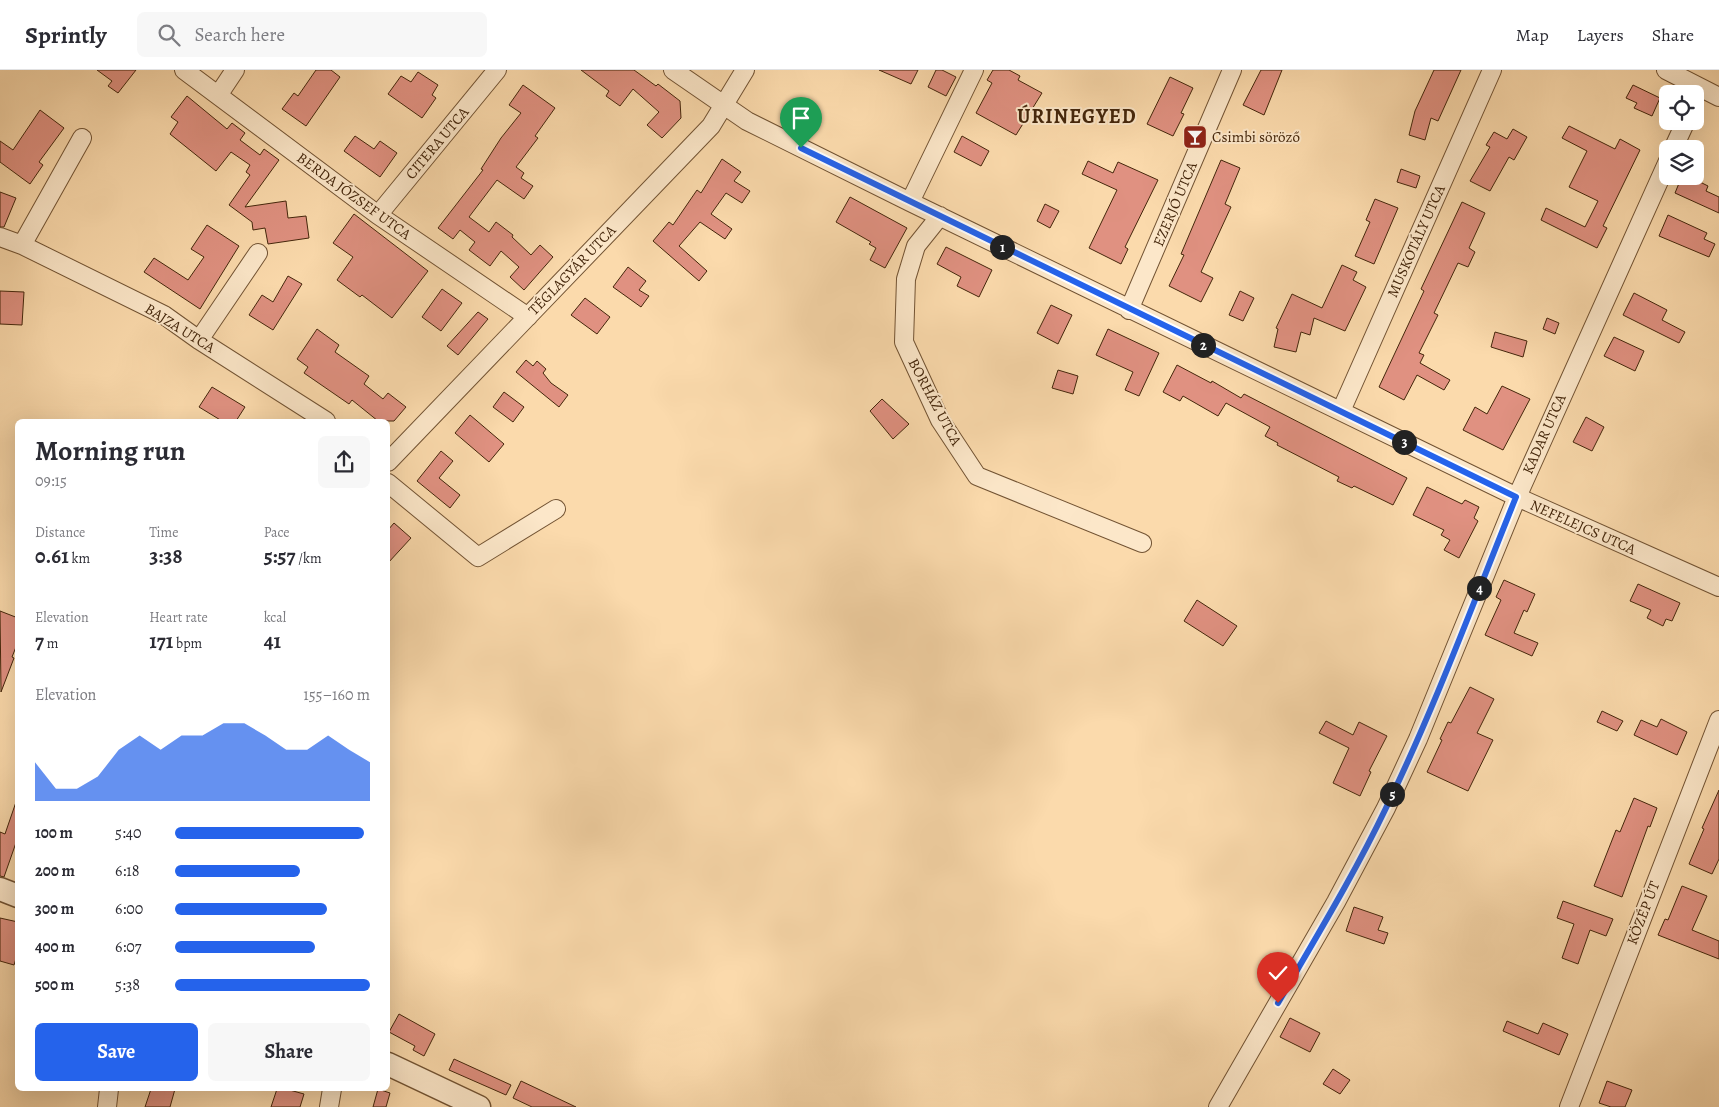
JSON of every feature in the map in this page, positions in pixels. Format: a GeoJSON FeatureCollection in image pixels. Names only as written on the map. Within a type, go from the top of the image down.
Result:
{"type":"FeatureCollection","features":[{"type":"Feature","properties":{"kind":"street","name":"BERDA JÓZSEF UTCA"},"geometry":{"type":"LineString","coordinates":[[184,70],[219,94],[378,215],[528,316]]}},
{"type":"Feature","properties":{"kind":"street"},"geometry":{"type":"LineString","coordinates":[[219,94],[235,70]]}},
{"type":"Feature","properties":{"kind":"street","name":"CITERA UTCA"},"geometry":{"type":"LineString","coordinates":[[378,215],[497,70]]}},
{"type":"Feature","properties":{"kind":"street","name":"NEFELEJCS UTCA"},"geometry":{"type":"LineString","coordinates":[[673,70],[747,121],[910,202],[1516,497],[1719,587]]}},
{"type":"Feature","properties":{"kind":"street","name":"TÉGLAGYÁR UTCA"},"geometry":{"type":"LineString","coordinates":[[390,459],[711,126],[745,70]]}},
{"type":"Feature","properties":{"kind":"street"},"geometry":{"type":"LineString","coordinates":[[910,202],[974,70]]}},
{"type":"Feature","properties":{"kind":"street","name":"EZERJÓ UTCA"},"geometry":{"type":"LineString","coordinates":[[1130,310],[1232,70]]}},
{"type":"Feature","properties":{"kind":"street","name":"MUSKOTÁLY UTCA"},"geometry":{"type":"LineString","coordinates":[[1341,412],[1492,70]]}},
{"type":"Feature","properties":{"kind":"street"},"geometry":{"type":"LineString","coordinates":[[1666,70],[1685,85]]}},
{"type":"Feature","properties":{"kind":"street"},"geometry":{"type":"LineString","coordinates":[[1704,96],[1719,97]]}},
{"type":"Feature","properties":{"kind":"street"},"geometry":{"type":"LineString","coordinates":[[22,245],[82,138]]}},
{"type":"Feature","properties":{"kind":"street","name":"KADAR UTCA"},"geometry":{"type":"LineString","coordinates":[[1218,1107],[1336,902],[1386,808],[1418,739],[1516,497],[1659,181]]}},
{"type":"Feature","properties":{"kind":"street","name":"BORHÁZ UTCA"},"geometry":{"type":"LineString","coordinates":[[940,216],[916,246],[906,279],[904,342],[940,420],[977,476],[1142,543]]}},
{"type":"Feature","properties":{"kind":"street","name":"BAJZA UTCA"},"geometry":{"type":"LineString","coordinates":[[0,237],[22,245],[164,315],[199,340],[323,419]]}},
{"type":"Feature","properties":{"kind":"street"},"geometry":{"type":"LineString","coordinates":[[199,340],[258,253]]}},
{"type":"Feature","properties":{"kind":"street"},"geometry":{"type":"LineString","coordinates":[[390,485],[478,557],[556,509]]}},
{"type":"Feature","properties":{"kind":"street","name":"KÖZÉP ÚT"},"geometry":{"type":"LineString","coordinates":[[1569,1107],[1719,720]]}},
{"type":"Feature","properties":{"kind":"street"},"geometry":{"type":"LineString","coordinates":[[0,889],[15,895]]}},
{"type":"Feature","properties":{"kind":"street"},"geometry":{"type":"LineString","coordinates":[[390,1065],[479,1107]]}},
{"type":"Feature","properties":{"kind":"street"},"geometry":{"type":"LineString","coordinates":[[107,1107],[109,1091]]}},
{"type":"Feature","properties":{"kind":"street"},"geometry":{"type":"LineString","coordinates":[[329,1107],[332,1091]]}},
{"type":"Feature","properties":{"kind":"building"},"geometry":{"type":"Polygon","coordinates":[[[97,70],[136,70],[118,93],[108,86],[112,81],[97,70]]]}},
{"type":"Feature","properties":{"kind":"building"},"geometry":{"type":"Polygon","coordinates":[[[316,70],[331,70],[340,77],[306,126],[282,109],[294,93],[298,96],[316,70]]]}},
{"type":"Feature","properties":{"kind":"building"},"geometry":{"type":"Polygon","coordinates":[[[581,70],[634,70],[656,86],[658,84],[680,101],[681,118],[662,138],[647,125],[659,112],[633,89],[620,106],[606,96],[609,91],[581,70]]]}},
{"type":"Feature","properties":{"kind":"building"},"geometry":{"type":"Polygon","coordinates":[[[879,70],[918,70],[911,84],[879,70]]]}},
{"type":"Feature","properties":{"kind":"building"},"geometry":{"type":"Polygon","coordinates":[[[936,70],[942,70],[956,77],[946,96],[928,87],[936,70]]]}},
{"type":"Feature","properties":{"kind":"building"},"geometry":{"type":"Polygon","coordinates":[[[993,70],[1009,70],[1020,76],[1018,80],[1042,93],[1016,135],[976,113],[992,83],[987,80],[993,70]]]}},
{"type":"Feature","properties":{"kind":"building"},"geometry":{"type":"Polygon","coordinates":[[[1261,70],[1282,70],[1264,115],[1243,105],[1261,70]]]}},
{"type":"Feature","properties":{"kind":"building"},"geometry":{"type":"Polygon","coordinates":[[[1434,70],[1461,70],[1438,121],[1431,118],[1425,140],[1409,135],[1415,111],[1434,70]]]}},
{"type":"Feature","properties":{"kind":"building"},"geometry":{"type":"Polygon","coordinates":[[[418,72],[438,85],[432,95],[436,98],[422,118],[388,94],[401,76],[411,82],[418,72]]]}},
{"type":"Feature","properties":{"kind":"building"},"geometry":{"type":"Polygon","coordinates":[[[1170,77],[1193,88],[1181,113],[1184,114],[1173,136],[1147,124],[1170,77]]]}},
{"type":"Feature","properties":{"kind":"building"},"geometry":{"type":"Polygon","coordinates":[[[523,85],[555,108],[535,136],[538,138],[516,167],[524,173],[521,178],[533,186],[524,199],[497,180],[469,217],[489,232],[496,222],[513,235],[512,237],[531,255],[540,245],[553,257],[524,290],[510,277],[519,267],[501,251],[490,266],[469,250],[475,242],[460,230],[453,239],[438,228],[483,170],[481,169],[501,138],[521,113],[509,105],[523,85]]]}},
{"type":"Feature","properties":{"kind":"building"},"geometry":{"type":"Polygon","coordinates":[[[1633,85],[1659,98],[1659,100],[1652,116],[1634,108],[1637,103],[1626,98],[1633,85]]]}},
{"type":"Feature","properties":{"kind":"building"},"geometry":{"type":"Polygon","coordinates":[[[187,96],[227,129],[232,123],[245,133],[240,140],[260,155],[264,149],[279,160],[245,207],[286,201],[288,218],[306,216],[309,238],[268,244],[265,228],[253,230],[252,222],[229,205],[250,175],[246,172],[250,165],[231,152],[216,171],[170,134],[178,122],[171,117],[187,96]]]}},
{"type":"Feature","properties":{"kind":"building"},"geometry":{"type":"Polygon","coordinates":[[[40,110],[64,128],[39,162],[43,165],[30,184],[0,162],[0,141],[13,150],[40,110]]]}},
{"type":"Feature","properties":{"kind":"building"},"geometry":{"type":"Polygon","coordinates":[[[1569,126],[1615,149],[1620,139],[1640,150],[1603,226],[1607,228],[1597,248],[1541,220],[1546,208],[1585,227],[1598,201],[1569,187],[1587,151],[1562,138],[1569,126]]]}},
{"type":"Feature","properties":{"kind":"building"},"geometry":{"type":"Polygon","coordinates":[[[1513,129],[1527,137],[1514,160],[1509,157],[1490,191],[1470,181],[1490,147],[1486,145],[1494,132],[1507,139],[1513,129]]]}},
{"type":"Feature","properties":{"kind":"building"},"geometry":{"type":"Polygon","coordinates":[[[355,136],[374,149],[380,141],[397,153],[380,177],[344,151],[355,136]]]}},
{"type":"Feature","properties":{"kind":"building"},"geometry":{"type":"Polygon","coordinates":[[[962,136],[989,151],[981,166],[954,152],[962,136]]]}},
{"type":"Feature","properties":{"kind":"building"},"geometry":{"type":"Polygon","coordinates":[[[722,159],[741,172],[734,181],[750,191],[742,203],[726,193],[711,214],[732,229],[725,239],[700,222],[679,246],[707,271],[699,281],[653,241],[669,222],[673,225],[697,190],[701,193],[722,159]]]}},
{"type":"Feature","properties":{"kind":"building"},"geometry":{"type":"Polygon","coordinates":[[[1221,160],[1240,168],[1225,204],[1231,207],[1201,272],[1213,278],[1201,302],[1169,286],[1184,255],[1181,254],[1221,160]]]}},
{"type":"Feature","properties":{"kind":"building"},"geometry":{"type":"Polygon","coordinates":[[[1088,161],[1113,173],[1118,162],[1158,180],[1125,247],[1128,249],[1121,264],[1089,248],[1117,190],[1082,174],[1088,161]]]}},
{"type":"Feature","properties":{"kind":"building"},"geometry":{"type":"Polygon","coordinates":[[[1401,169],[1420,176],[1416,188],[1397,182],[1401,169]]]}},
{"type":"Feature","properties":{"kind":"building"},"geometry":{"type":"Polygon","coordinates":[[[1704,184],[1708,186],[1706,191],[1719,197],[1719,213],[1675,193],[1678,185],[1704,184]]]}},
{"type":"Feature","properties":{"kind":"building"},"geometry":{"type":"Polygon","coordinates":[[[0,192],[16,198],[4,227],[0,227],[0,192]]]}},
{"type":"Feature","properties":{"kind":"building"},"geometry":{"type":"Polygon","coordinates":[[[850,197],[907,228],[885,268],[870,260],[876,248],[869,244],[871,242],[836,222],[850,197]]]}},
{"type":"Feature","properties":{"kind":"building"},"geometry":{"type":"Polygon","coordinates":[[[1375,199],[1398,208],[1374,264],[1355,256],[1370,222],[1366,220],[1375,199]]]}},
{"type":"Feature","properties":{"kind":"building"},"geometry":{"type":"Polygon","coordinates":[[[1462,202],[1485,213],[1469,248],[1475,252],[1468,267],[1458,263],[1434,313],[1438,315],[1419,353],[1424,355],[1420,363],[1450,380],[1444,390],[1417,375],[1404,400],[1379,387],[1424,291],[1421,289],[1462,202]]]}},
{"type":"Feature","properties":{"kind":"building"},"geometry":{"type":"Polygon","coordinates":[[[1045,204],[1059,211],[1050,228],[1037,221],[1045,204]]]}},
{"type":"Feature","properties":{"kind":"building"},"geometry":{"type":"Polygon","coordinates":[[[354,214],[428,271],[392,318],[362,295],[360,297],[337,280],[353,257],[333,243],[354,214]]]}},
{"type":"Feature","properties":{"kind":"building"},"geometry":{"type":"Polygon","coordinates":[[[1668,215],[1707,233],[1704,239],[1715,244],[1709,257],[1659,236],[1668,215]]]}},
{"type":"Feature","properties":{"kind":"building"},"geometry":{"type":"Polygon","coordinates":[[[207,225],[239,246],[200,309],[144,272],[154,258],[188,280],[204,257],[191,249],[207,225]]]}},
{"type":"Feature","properties":{"kind":"building"},"geometry":{"type":"Polygon","coordinates":[[[946,247],[992,270],[979,297],[957,286],[961,277],[937,264],[946,247]]]}},
{"type":"Feature","properties":{"kind":"building"},"geometry":{"type":"Polygon","coordinates":[[[1342,265],[1357,272],[1353,280],[1366,287],[1345,331],[1314,318],[1310,335],[1301,332],[1296,352],[1274,347],[1278,329],[1276,328],[1292,294],[1322,308],[1342,265]]]}},
{"type":"Feature","properties":{"kind":"building"},"geometry":{"type":"Polygon","coordinates":[[[628,267],[646,281],[639,290],[649,296],[641,307],[613,287],[628,267]]]}},
{"type":"Feature","properties":{"kind":"building"},"geometry":{"type":"Polygon","coordinates":[[[288,276],[302,284],[273,330],[249,315],[262,295],[273,302],[288,276]]]}},
{"type":"Feature","properties":{"kind":"building"},"geometry":{"type":"Polygon","coordinates":[[[442,289],[462,303],[441,331],[422,317],[442,289]]]}},
{"type":"Feature","properties":{"kind":"building"},"geometry":{"type":"Polygon","coordinates":[[[0,291],[24,292],[22,325],[0,324],[0,291]]]}},
{"type":"Feature","properties":{"kind":"building"},"geometry":{"type":"Polygon","coordinates":[[[1240,291],[1254,298],[1243,321],[1229,315],[1240,291]]]}},
{"type":"Feature","properties":{"kind":"building"},"geometry":{"type":"Polygon","coordinates":[[[1634,293],[1667,310],[1662,320],[1685,332],[1679,343],[1623,315],[1634,293]]]}},
{"type":"Feature","properties":{"kind":"building"},"geometry":{"type":"Polygon","coordinates":[[[585,298],[610,317],[597,334],[571,315],[585,298]]]}},
{"type":"Feature","properties":{"kind":"building"},"geometry":{"type":"Polygon","coordinates":[[[1051,305],[1072,315],[1058,344],[1037,333],[1051,305]]]}},
{"type":"Feature","properties":{"kind":"building"},"geometry":{"type":"Polygon","coordinates":[[[478,312],[488,319],[458,355],[447,346],[478,312]]]}},
{"type":"Feature","properties":{"kind":"building"},"geometry":{"type":"Polygon","coordinates":[[[1547,318],[1559,323],[1555,334],[1543,329],[1547,318]]]}},
{"type":"Feature","properties":{"kind":"building"},"geometry":{"type":"Polygon","coordinates":[[[317,329],[339,345],[335,352],[369,376],[364,384],[383,399],[388,393],[406,407],[394,421],[390,421],[390,419],[376,419],[352,400],[349,404],[304,373],[308,367],[297,359],[317,329]]]}},
{"type":"Feature","properties":{"kind":"building"},"geometry":{"type":"Polygon","coordinates":[[[1108,329],[1159,353],[1139,396],[1125,390],[1133,372],[1096,355],[1108,329]]]}},
{"type":"Feature","properties":{"kind":"building"},"geometry":{"type":"Polygon","coordinates":[[[1495,332],[1527,341],[1523,357],[1491,347],[1495,332]]]}},
{"type":"Feature","properties":{"kind":"building"},"geometry":{"type":"Polygon","coordinates":[[[1614,337],[1644,351],[1635,371],[1604,356],[1614,337]]]}},
{"type":"Feature","properties":{"kind":"building"},"geometry":{"type":"Polygon","coordinates":[[[526,360],[533,366],[537,361],[546,369],[543,373],[551,383],[568,395],[559,407],[516,372],[526,360]]]}},
{"type":"Feature","properties":{"kind":"building"},"geometry":{"type":"Polygon","coordinates":[[[1177,365],[1211,383],[1212,381],[1241,398],[1244,394],[1407,478],[1393,505],[1354,486],[1352,488],[1337,481],[1339,477],[1277,445],[1278,443],[1265,436],[1270,427],[1226,403],[1218,416],[1183,396],[1180,401],[1163,392],[1177,365]]]}},
{"type":"Feature","properties":{"kind":"building"},"geometry":{"type":"Polygon","coordinates":[[[1058,370],[1078,376],[1073,394],[1052,388],[1058,370]]]}},
{"type":"Feature","properties":{"kind":"building"},"geometry":{"type":"Polygon","coordinates":[[[1502,386],[1530,399],[1503,450],[1463,430],[1475,407],[1487,414],[1502,386]]]}},
{"type":"Feature","properties":{"kind":"building"},"geometry":{"type":"Polygon","coordinates":[[[212,387],[245,407],[237,419],[219,419],[199,407],[212,387]]]}},
{"type":"Feature","properties":{"kind":"building"},"geometry":{"type":"Polygon","coordinates":[[[504,392],[524,407],[513,422],[493,407],[504,392]]]}},
{"type":"Feature","properties":{"kind":"building"},"geometry":{"type":"Polygon","coordinates":[[[882,399],[909,424],[893,439],[870,411],[882,399]]]}},
{"type":"Feature","properties":{"kind":"building"},"geometry":{"type":"Polygon","coordinates":[[[470,415],[504,444],[489,462],[455,433],[470,415]]]}},
{"type":"Feature","properties":{"kind":"building"},"geometry":{"type":"Polygon","coordinates":[[[1586,417],[1604,427],[1592,451],[1573,442],[1586,417]]]}},
{"type":"Feature","properties":{"kind":"building"},"geometry":{"type":"Polygon","coordinates":[[[441,451],[453,461],[439,478],[460,495],[450,508],[417,481],[441,451]]]}},
{"type":"Feature","properties":{"kind":"building"},"geometry":{"type":"Polygon","coordinates":[[[1427,487],[1462,504],[1465,500],[1479,507],[1474,518],[1478,521],[1459,558],[1444,550],[1450,540],[1441,535],[1444,530],[1413,515],[1427,487]]]}},
{"type":"Feature","properties":{"kind":"building"},"geometry":{"type":"Polygon","coordinates":[[[394,523],[411,538],[390,561],[390,528],[394,523]]]}},
{"type":"Feature","properties":{"kind":"building"},"geometry":{"type":"Polygon","coordinates":[[[1504,580],[1535,594],[1527,612],[1524,610],[1514,633],[1538,643],[1532,656],[1485,635],[1501,600],[1496,597],[1504,580]]]}},
{"type":"Feature","properties":{"kind":"building"},"geometry":{"type":"Polygon","coordinates":[[[1638,584],[1680,603],[1672,621],[1666,619],[1663,626],[1647,618],[1651,610],[1630,601],[1638,584]]]}},
{"type":"Feature","properties":{"kind":"building"},"geometry":{"type":"Polygon","coordinates":[[[1197,600],[1237,626],[1223,646],[1184,621],[1197,600]]]}},
{"type":"Feature","properties":{"kind":"building"},"geometry":{"type":"Polygon","coordinates":[[[0,611],[15,617],[15,650],[12,657],[14,658],[1,692],[0,611]]]}},
{"type":"Feature","properties":{"kind":"building"},"geometry":{"type":"Polygon","coordinates":[[[1470,687],[1494,699],[1477,733],[1493,740],[1468,791],[1427,772],[1448,722],[1451,723],[1470,687]]]}},
{"type":"Feature","properties":{"kind":"building"},"geometry":{"type":"Polygon","coordinates":[[[1602,711],[1623,721],[1617,731],[1597,722],[1602,711]]]}},
{"type":"Feature","properties":{"kind":"building"},"geometry":{"type":"Polygon","coordinates":[[[1661,719],[1687,732],[1677,755],[1634,735],[1641,720],[1657,727],[1661,719]]]}},
{"type":"Feature","properties":{"kind":"building"},"geometry":{"type":"Polygon","coordinates":[[[1326,721],[1353,735],[1359,722],[1387,736],[1369,771],[1371,772],[1360,796],[1333,783],[1349,748],[1319,733],[1326,721]]]}},
{"type":"Feature","properties":{"kind":"building"},"geometry":{"type":"Polygon","coordinates":[[[1719,790],[1719,859],[1712,874],[1689,864],[1719,790]]]}},
{"type":"Feature","properties":{"kind":"building"},"geometry":{"type":"Polygon","coordinates":[[[1634,798],[1657,808],[1650,827],[1648,826],[1622,897],[1594,886],[1616,830],[1620,832],[1634,798]]]}},
{"type":"Feature","properties":{"kind":"building"},"geometry":{"type":"Polygon","coordinates":[[[15,805],[15,846],[4,877],[0,876],[0,832],[5,834],[15,805]]]}},
{"type":"Feature","properties":{"kind":"building"},"geometry":{"type":"Polygon","coordinates":[[[1682,886],[1707,896],[1692,930],[1719,941],[1719,959],[1658,935],[1665,919],[1668,920],[1682,886]]]}},
{"type":"Feature","properties":{"kind":"building"},"geometry":{"type":"Polygon","coordinates":[[[1563,901],[1613,919],[1606,936],[1590,930],[1578,964],[1562,958],[1574,924],[1557,918],[1563,901]]]}},
{"type":"Feature","properties":{"kind":"building"},"geometry":{"type":"Polygon","coordinates":[[[1354,907],[1383,917],[1378,930],[1388,933],[1384,944],[1346,931],[1354,907]]]}},
{"type":"Feature","properties":{"kind":"building"},"geometry":{"type":"Polygon","coordinates":[[[0,918],[15,921],[15,962],[14,965],[0,961],[0,918]]]}},
{"type":"Feature","properties":{"kind":"building"},"geometry":{"type":"Polygon","coordinates":[[[399,1014],[435,1034],[424,1056],[413,1050],[415,1046],[390,1033],[399,1014]]]}},
{"type":"Feature","properties":{"kind":"building"},"geometry":{"type":"Polygon","coordinates":[[[1290,1018],[1320,1033],[1310,1052],[1280,1037],[1290,1018]]]}},
{"type":"Feature","properties":{"kind":"building"},"geometry":{"type":"Polygon","coordinates":[[[1507,1021],[1538,1034],[1543,1023],[1568,1034],[1559,1055],[1503,1031],[1507,1021]]]}},
{"type":"Feature","properties":{"kind":"building"},"geometry":{"type":"Polygon","coordinates":[[[454,1059],[511,1085],[506,1095],[449,1070],[454,1059]]]}},
{"type":"Feature","properties":{"kind":"building"},"geometry":{"type":"Polygon","coordinates":[[[1333,1069],[1350,1080],[1340,1094],[1323,1084],[1333,1069]]]}},
{"type":"Feature","properties":{"kind":"building"},"geometry":{"type":"Polygon","coordinates":[[[521,1081],[576,1107],[532,1107],[513,1098],[521,1081]]]}},
{"type":"Feature","properties":{"kind":"building"},"geometry":{"type":"Polygon","coordinates":[[[1607,1081],[1632,1090],[1625,1107],[1611,1107],[1599,1103],[1607,1081]]]}},
{"type":"Feature","properties":{"kind":"building"},"geometry":{"type":"Polygon","coordinates":[[[150,1091],[174,1091],[170,1107],[145,1107],[150,1091]]]}},
{"type":"Feature","properties":{"kind":"building"},"geometry":{"type":"Polygon","coordinates":[[[276,1091],[293,1091],[304,1094],[300,1107],[271,1107],[276,1091]]]}},
{"type":"Feature","properties":{"kind":"building"},"geometry":{"type":"Polygon","coordinates":[[[377,1091],[390,1093],[386,1107],[373,1107],[377,1091]]]}},
{"type":"Feature","properties":{"kind":"place","name":"Csimbi söröző"},"geometry":{"type":"Point","coordinates":[1195,137]}},
{"type":"Feature","properties":{"kind":"district","name":"ÚRINEGYED"},"geometry":{"type":"Point","coordinates":[1077,116]}},
{"type":"Feature","properties":{"kind":"route"},"geometry":{"type":"LineString","coordinates":[[801,148],[1516,497],[1418,739],[1386,808],[1336,902],[1278,1003]]}}]}
